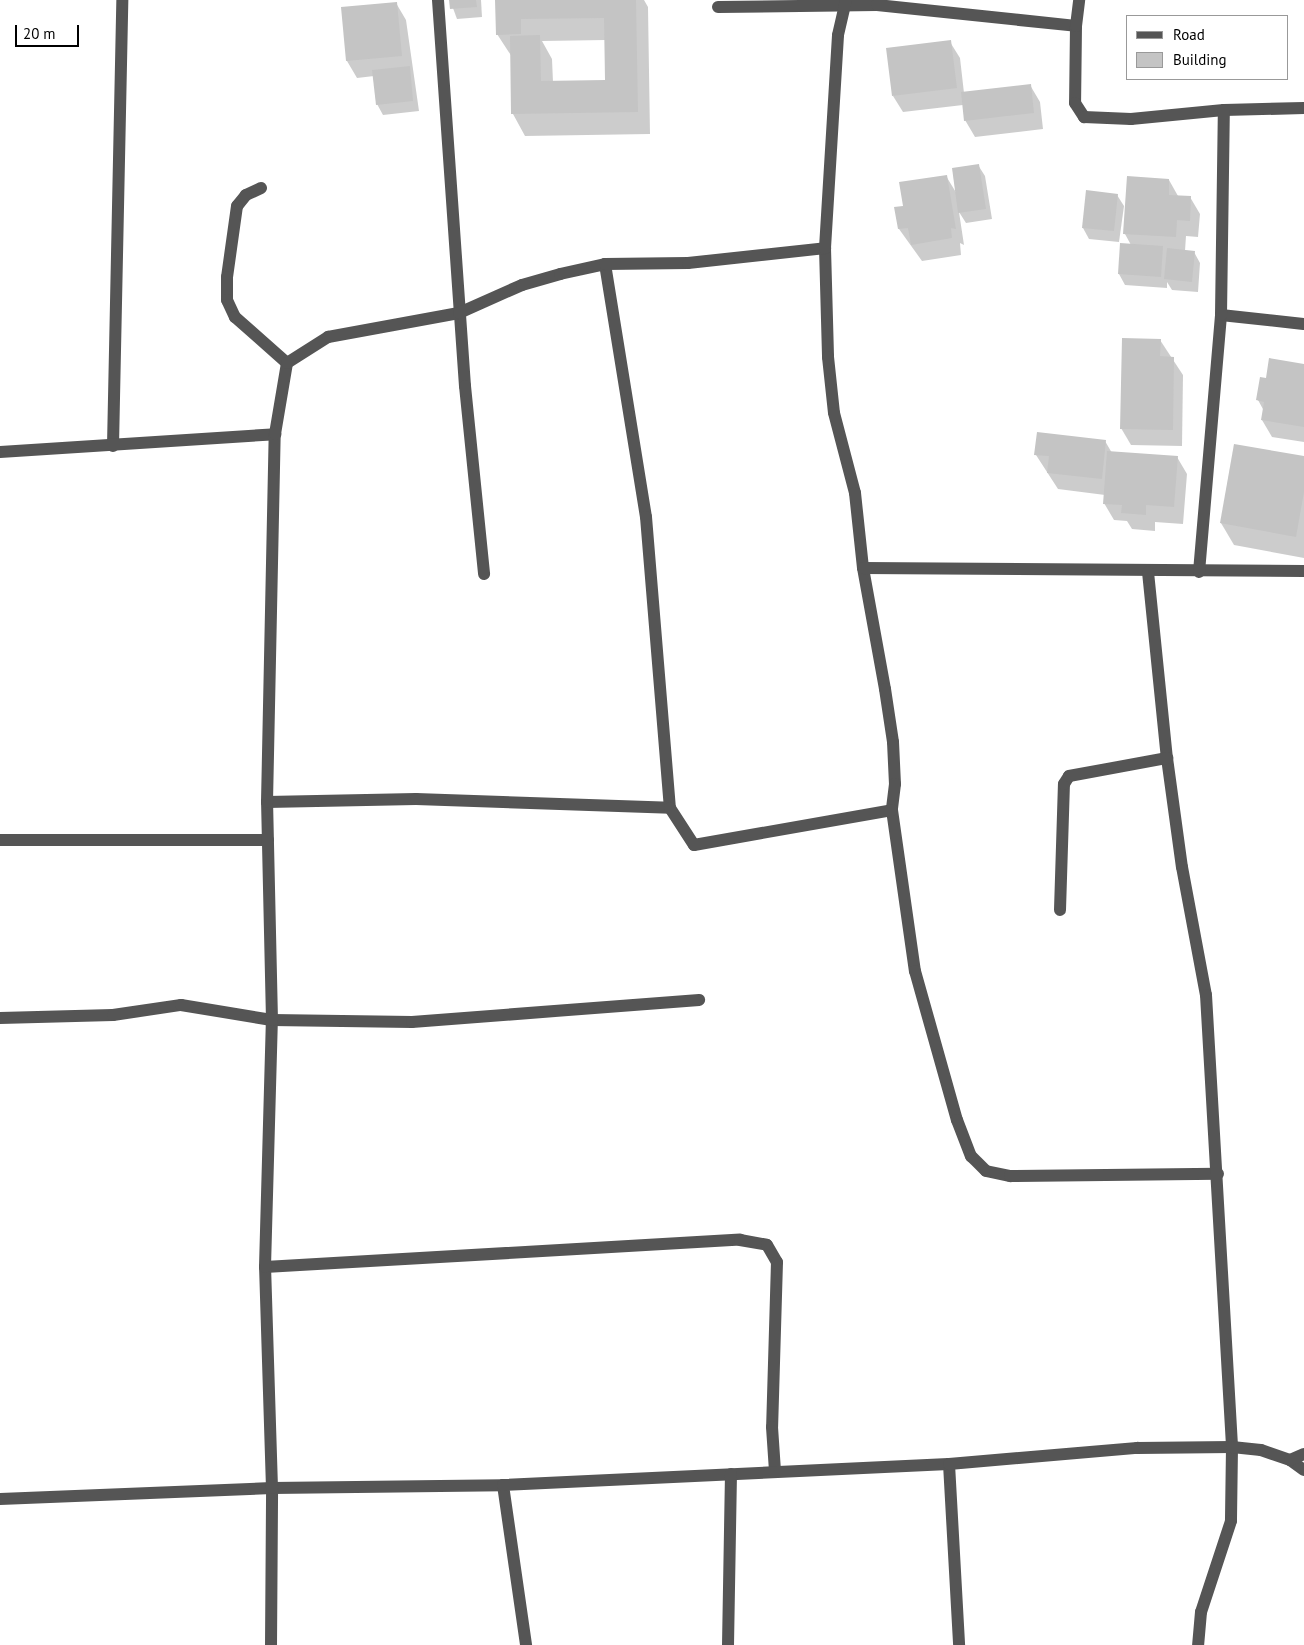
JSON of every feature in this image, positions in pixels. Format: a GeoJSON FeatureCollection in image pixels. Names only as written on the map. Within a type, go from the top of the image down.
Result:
{"type":"FeatureCollection","features":[{"type":"Feature","properties":{"kind":"street"},"geometry":{"type":"LineString","coordinates":[[113,446],[122,0]]}},
{"type":"Feature","properties":{"kind":"street"},"geometry":{"type":"LineString","coordinates":[[438,0],[459,313],[484,574]]}},
{"type":"Feature","properties":{"kind":"street"},"geometry":{"type":"LineString","coordinates":[[1079,0],[1076,26],[1075,103],[1084,117],[1131,119],[1224,110],[1304,108]]}},
{"type":"Feature","properties":{"kind":"street"},"geometry":{"type":"LineString","coordinates":[[718,7],[846,3],[1076,26]]}},
{"type":"Feature","properties":{"kind":"street"},"geometry":{"type":"LineString","coordinates":[[846,3],[838,36],[825,248],[828,357],[834,413],[855,493],[863,568],[893,742],[895,784],[892,810],[915,971],[957,1120],[971,1156],[986,1171],[1010,1176],[1218,1174]]}},
{"type":"Feature","properties":{"kind":"street"},"geometry":{"type":"LineString","coordinates":[[1199,572],[1221,315],[1224,110]]}},
{"type":"Feature","properties":{"kind":"street"},"geometry":{"type":"LineString","coordinates":[[261,188],[246,195],[237,206],[227,277],[227,300],[235,317],[287,363]]}},
{"type":"Feature","properties":{"kind":"street"},"geometry":{"type":"LineString","coordinates":[[271,1645],[272,1488],[265,1267],[272,1020],[267,802],[275,434],[287,363],[328,337],[459,313],[522,286],[605,264],[688,263],[825,248]]}},
{"type":"Feature","properties":{"kind":"street"},"geometry":{"type":"LineString","coordinates":[[605,264],[646,516],[670,808],[694,845],[892,810]]}},
{"type":"Feature","properties":{"kind":"street"},"geometry":{"type":"LineString","coordinates":[[1221,315],[1304,324]]}},
{"type":"Feature","properties":{"kind":"street"},"geometry":{"type":"LineString","coordinates":[[0,452],[275,434]]}},
{"type":"Feature","properties":{"kind":"street"},"geometry":{"type":"LineString","coordinates":[[863,568],[1148,572],[1304,571]]}},
{"type":"Feature","properties":{"kind":"street"},"geometry":{"type":"LineString","coordinates":[[1148,572],[1167,758],[1182,867],[1206,996],[1218,1174],[1232,1447],[1231,1521],[1202,1612],[1198,1645]]}},
{"type":"Feature","properties":{"kind":"street"},"geometry":{"type":"LineString","coordinates":[[1060,910],[1063,794],[1069,776],[1167,758]]}},
{"type":"Feature","properties":{"kind":"street"},"geometry":{"type":"LineString","coordinates":[[267,802],[416,799],[670,808]]}},
{"type":"Feature","properties":{"kind":"street"},"geometry":{"type":"LineString","coordinates":[[0,840],[268,840]]}},
{"type":"Feature","properties":{"kind":"street"},"geometry":{"type":"LineString","coordinates":[[0,1018],[113,1015],[181,1005],[272,1020],[412,1022],[699,1000]]}},
{"type":"Feature","properties":{"kind":"street"},"geometry":{"type":"LineString","coordinates":[[265,1267],[740,1240],[767,1246],[776,1262],[772,1427],[775,1470]]}},
{"type":"Feature","properties":{"kind":"street"},"geometry":{"type":"LineString","coordinates":[[0,1499],[272,1488],[503,1485],[731,1474],[775,1470],[949,1464],[1137,1448],[1232,1447],[1261,1450],[1290,1460],[1304,1470]]}},
{"type":"Feature","properties":{"kind":"street"},"geometry":{"type":"LineString","coordinates":[[1290,1460],[1304,1454]]}},
{"type":"Feature","properties":{"kind":"street"},"geometry":{"type":"LineString","coordinates":[[949,1464],[959,1645]]}},
{"type":"Feature","properties":{"kind":"street"},"geometry":{"type":"LineString","coordinates":[[728,1645],[731,1474]]}},
{"type":"Feature","properties":{"kind":"street"},"geometry":{"type":"LineString","coordinates":[[503,1485],[526,1645]]}},
{"type":"Feature","properties":{"kind":"building"},"geometry":{"type":"Polygon","coordinates":[[[449,0],[476,0],[477,7],[450,9],[449,0]]]}},
{"type":"Feature","properties":{"kind":"building"},"geometry":{"type":"Polygon","coordinates":[[[495,0],[636,0],[638,112],[511,114],[510,36],[540,35],[541,81],[605,80],[604,18],[521,19],[521,34],[496,35],[495,0]]]}},
{"type":"Feature","properties":{"kind":"building"},"geometry":{"type":"Polygon","coordinates":[[[397,2],[402,56],[346,61],[341,7],[397,2]]]}},
{"type":"Feature","properties":{"kind":"building"},"geometry":{"type":"Polygon","coordinates":[[[951,40],[957,88],[892,96],[886,48],[951,40]]]}},
{"type":"Feature","properties":{"kind":"building"},"geometry":{"type":"Polygon","coordinates":[[[410,66],[413,101],[376,105],[372,70],[410,66]]]}},
{"type":"Feature","properties":{"kind":"building"},"geometry":{"type":"Polygon","coordinates":[[[1031,84],[1034,113],[964,121],[961,92],[1031,84]]]}},
{"type":"Feature","properties":{"kind":"building"},"geometry":{"type":"Polygon","coordinates":[[[979,164],[986,209],[958,213],[952,168],[979,164]]]}},
{"type":"Feature","properties":{"kind":"building"},"geometry":{"type":"Polygon","coordinates":[[[947,175],[956,229],[951,228],[952,238],[911,245],[908,228],[898,229],[894,207],[903,206],[899,182],[947,175]]]}},
{"type":"Feature","properties":{"kind":"building"},"geometry":{"type":"Polygon","coordinates":[[[1127,176],[1169,179],[1169,195],[1191,196],[1190,221],[1177,220],[1176,237],[1123,234],[1127,176]]]}},
{"type":"Feature","properties":{"kind":"building"},"geometry":{"type":"Polygon","coordinates":[[[1086,190],[1118,194],[1114,231],[1082,228],[1086,190]]]}},
{"type":"Feature","properties":{"kind":"building"},"geometry":{"type":"Polygon","coordinates":[[[1120,243],[1163,246],[1161,277],[1118,274],[1120,243]]]}},
{"type":"Feature","properties":{"kind":"building"},"geometry":{"type":"Polygon","coordinates":[[[1167,248],[1195,251],[1192,282],[1164,279],[1167,248]]]}},
{"type":"Feature","properties":{"kind":"building"},"geometry":{"type":"Polygon","coordinates":[[[1122,338],[1161,339],[1160,356],[1174,357],[1173,430],[1120,429],[1122,338]]]}},
{"type":"Feature","properties":{"kind":"building"},"geometry":{"type":"Polygon","coordinates":[[[1269,358],[1304,364],[1304,427],[1261,420],[1264,402],[1256,400],[1260,377],[1266,378],[1269,358]]]}},
{"type":"Feature","properties":{"kind":"building"},"geometry":{"type":"Polygon","coordinates":[[[1037,432],[1106,440],[1102,479],[1047,473],[1049,456],[1034,455],[1037,432]]]}},
{"type":"Feature","properties":{"kind":"building"},"geometry":{"type":"Polygon","coordinates":[[[1234,444],[1304,456],[1304,492],[1296,537],[1220,523],[1234,444]]]}},
{"type":"Feature","properties":{"kind":"building"},"geometry":{"type":"Polygon","coordinates":[[[1107,451],[1178,456],[1174,507],[1146,505],[1146,515],[1121,513],[1122,505],[1103,504],[1107,451]]]}}]}
